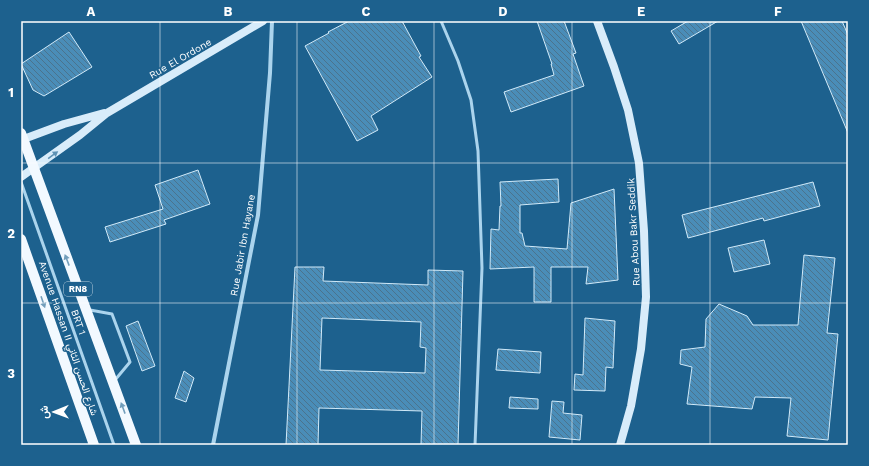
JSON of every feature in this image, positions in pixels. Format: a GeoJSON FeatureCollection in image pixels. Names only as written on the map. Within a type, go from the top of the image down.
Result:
{"type":"FeatureCollection","features":[{"type":"Feature","properties":{"kind":"main road","name":"RN8"},"geometry":{"type":"LineString","coordinates":[[22,137],[136,445]]}},
{"type":"Feature","properties":{"kind":"main road","name":"Avenue Hassan II شارع الحسن الثاني"},"geometry":{"type":"LineString","coordinates":[[21,239],[94,445]]}},
{"type":"Feature","properties":{"kind":"street","name":"Rue El Ordone"},"geometry":{"type":"LineString","coordinates":[[21,177],[80,135],[106,113],[263,21]]}},
{"type":"Feature","properties":{"kind":"street","name":"Rue Jabir Ibn Hayane"},"geometry":{"type":"LineString","coordinates":[[213,445],[258,215],[270,72],[272,21]]}},
{"type":"Feature","properties":{"kind":"street","name":"Rue Abou Bakr Seddik"},"geometry":{"type":"LineString","coordinates":[[597,21],[614,66],[629,118],[639,163],[644,231],[646,297],[641,349],[631,406],[620,445]]}},
{"type":"Feature","properties":{"kind":"street","name":"Rue El Ordone"},"geometry":{"type":"LineString","coordinates":[[22,137],[106,113]]}},
{"type":"Feature","properties":{"kind":"lane"},"geometry":{"type":"LineString","coordinates":[[441,21],[458,61],[471,100],[478,151],[482,268],[475,445]]}},
{"type":"Feature","properties":{"kind":"lane","name":"BRT 1"},"geometry":{"type":"LineString","coordinates":[[21,182],[114,445]]}},
{"type":"Feature","properties":{"kind":"lane"},"geometry":{"type":"LineString","coordinates":[[86,310],[112,314],[130,362],[113,382]]}},
{"type":"Feature","properties":{"kind":"building"},"geometry":{"type":"Polygon","coordinates":[[[349,21],[402,21],[421,56],[419,57],[432,77],[371,116],[378,130],[357,141],[305,46],[349,21]]]}},
{"type":"Feature","properties":{"kind":"building"},"geometry":{"type":"Polygon","coordinates":[[[537,21],[564,21],[576,53],[573,54],[584,86],[511,112],[504,92],[554,75],[552,64],[537,21]]]}},
{"type":"Feature","properties":{"kind":"building"},"geometry":{"type":"Polygon","coordinates":[[[688,21],[718,21],[679,44],[671,31],[688,21]]]}},
{"type":"Feature","properties":{"kind":"building"},"geometry":{"type":"Polygon","coordinates":[[[801,21],[842,21],[848,35],[848,133],[801,21]]]}},
{"type":"Feature","properties":{"kind":"building"},"geometry":{"type":"Polygon","coordinates":[[[69,32],[92,67],[44,96],[33,90],[21,64],[69,32]]]}},
{"type":"Feature","properties":{"kind":"building"},"geometry":{"type":"Polygon","coordinates":[[[198,170],[210,204],[164,220],[166,224],[110,242],[105,227],[163,209],[155,185],[198,170]]]}},
{"type":"Feature","properties":{"kind":"building"},"geometry":{"type":"Polygon","coordinates":[[[558,179],[559,202],[520,205],[520,233],[522,233],[525,246],[567,249],[571,203],[614,189],[618,280],[586,284],[588,267],[551,267],[551,302],[534,302],[534,267],[490,269],[491,229],[499,230],[501,206],[500,182],[558,179]]]}},
{"type":"Feature","properties":{"kind":"building"},"geometry":{"type":"Polygon","coordinates":[[[813,182],[820,206],[764,221],[763,218],[688,238],[682,215],[813,182]]]}},
{"type":"Feature","properties":{"kind":"building"},"geometry":{"type":"Polygon","coordinates":[[[764,240],[770,264],[734,272],[728,248],[764,240]]]}},
{"type":"Feature","properties":{"kind":"building"},"geometry":{"type":"Polygon","coordinates":[[[804,255],[835,258],[827,333],[838,334],[828,440],[787,436],[791,398],[755,397],[752,409],[687,404],[692,367],[680,364],[681,350],[705,347],[706,319],[719,304],[747,316],[753,325],[798,325],[804,255]]]}},
{"type":"Feature","properties":{"kind":"building"},"geometry":{"type":"Polygon","coordinates":[[[295,267],[324,267],[323,281],[428,285],[428,270],[463,271],[458,445],[421,445],[422,411],[319,408],[318,445],[286,445],[295,267]],[[322,318],[320,370],[425,373],[426,348],[420,347],[421,322],[322,318]]]}},
{"type":"Feature","properties":{"kind":"building"},"geometry":{"type":"Polygon","coordinates":[[[585,318],[615,321],[613,368],[606,367],[605,391],[574,390],[575,374],[583,375],[585,318]]]}},
{"type":"Feature","properties":{"kind":"building"},"geometry":{"type":"Polygon","coordinates":[[[138,321],[155,366],[142,371],[126,326],[138,321]]]}},
{"type":"Feature","properties":{"kind":"building"},"geometry":{"type":"Polygon","coordinates":[[[498,349],[541,352],[540,373],[496,370],[498,349]]]}},
{"type":"Feature","properties":{"kind":"building"},"geometry":{"type":"Polygon","coordinates":[[[184,371],[194,378],[186,402],[175,398],[184,371]]]}},
{"type":"Feature","properties":{"kind":"building"},"geometry":{"type":"Polygon","coordinates":[[[510,397],[538,399],[538,409],[509,408],[510,397]]]}},
{"type":"Feature","properties":{"kind":"building"},"geometry":{"type":"Polygon","coordinates":[[[552,401],[564,402],[563,413],[582,415],[580,440],[549,437],[552,401]]]}}]}
